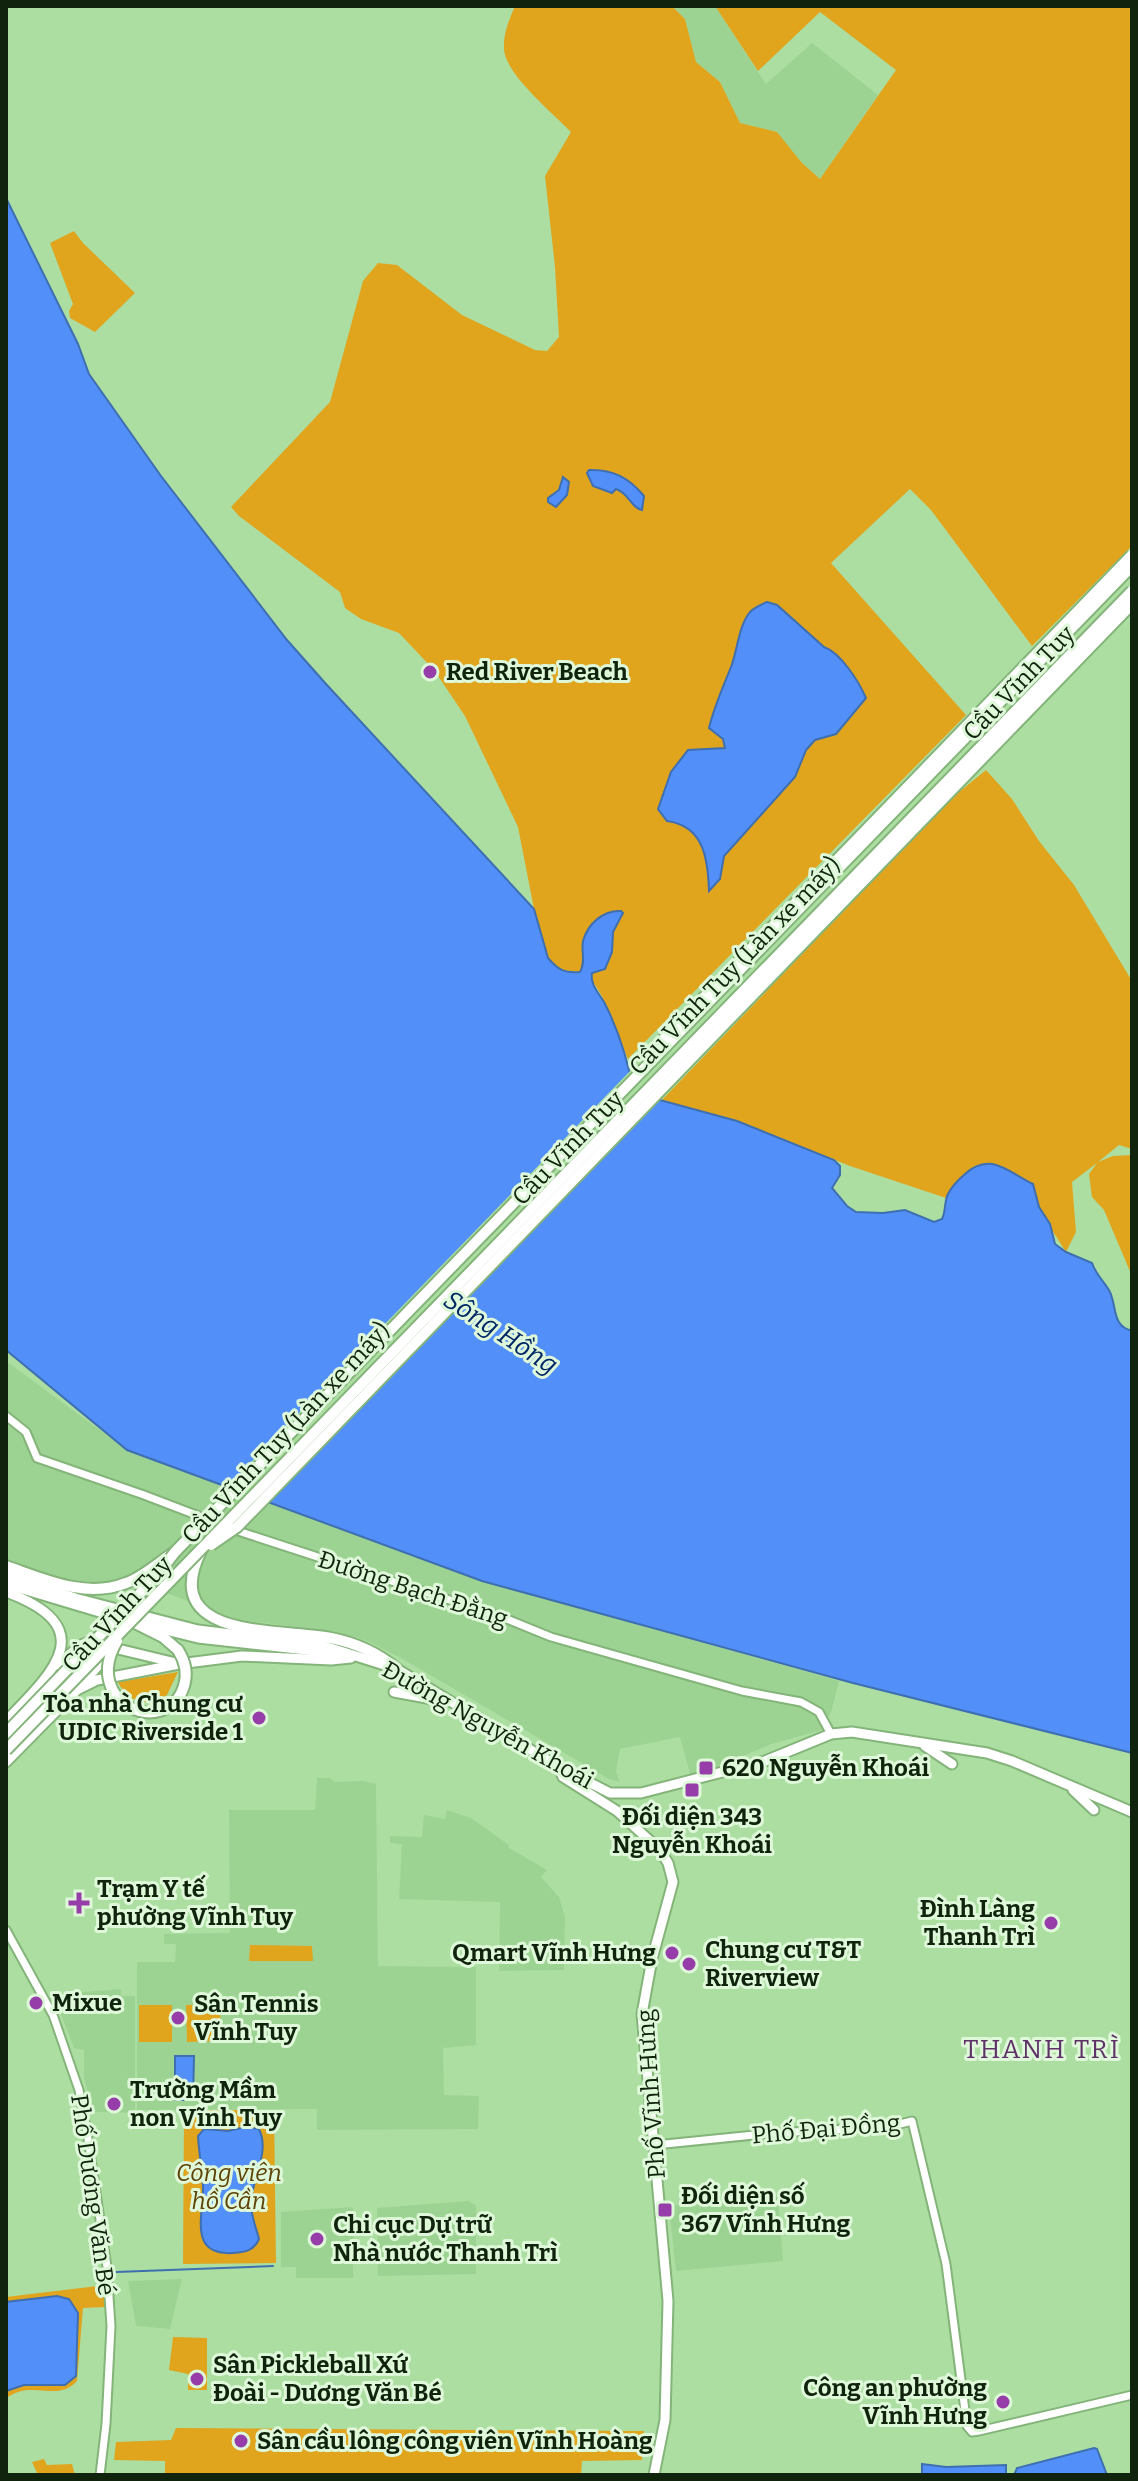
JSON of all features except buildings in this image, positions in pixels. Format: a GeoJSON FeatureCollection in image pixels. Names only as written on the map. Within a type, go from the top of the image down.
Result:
{"type":"FeatureCollection","features":[{"type":"Feature","properties":{"kind":"highway","name":"Cầu Vĩnh Tuy (Làn xe máy)"},"geometry":{"type":"LineString","coordinates":[[175,1552],[186,1532],[1132,555]]}},
{"type":"Feature","properties":{"kind":"highway","name":"Cầu Vĩnh Tuy"},"geometry":{"type":"LineString","coordinates":[[6,1733],[155,1578],[175,1552],[1132,566]]}},
{"type":"Feature","properties":{"kind":"highway","name":"Cầu Vĩnh Tuy"},"geometry":{"type":"LineString","coordinates":[[6,1750],[1132,591]]}},
{"type":"Feature","properties":{"kind":"highway","name":"Cầu Vĩnh Tuy (Làn xe máy)"},"geometry":{"type":"LineString","coordinates":[[202,1550],[237,1527],[1132,604]]}},
{"type":"Feature","properties":{"kind":"highway"},"geometry":{"type":"LineString","coordinates":[[202,1550],[195,1566],[194,1590],[197,1602],[212,1619],[237,1627],[332,1638],[369,1650],[397,1669]]}},
{"type":"Feature","properties":{"kind":"highway"},"geometry":{"type":"LineString","coordinates":[[6,1566],[64,1585],[100,1590],[127,1583],[175,1552]]}},
{"type":"Feature","properties":{"kind":"highway"},"geometry":{"type":"LineString","coordinates":[[132,1623],[163,1637],[184,1660],[185,1683],[178,1697],[171,1705],[157,1711],[132,1709],[115,1696],[109,1686],[107,1672],[115,1644],[132,1623]]}},
{"type":"Feature","properties":{"kind":"main road","name":"Đường Nguyễn Khoái"},"geometry":{"type":"LineString","coordinates":[[6,1575],[75,1598],[198,1630],[321,1645],[397,1669],[559,1767],[610,1793],[641,1793],[765,1761],[831,1734],[852,1732],[987,1753],[1132,1812]]}},
{"type":"Feature","properties":{"kind":"main road","name":"Đường Nguyễn Khoái"},"geometry":{"type":"LineString","coordinates":[[6,1584],[132,1623],[229,1643],[354,1656]]}},
{"type":"Feature","properties":{"kind":"main road"},"geometry":{"type":"LineString","coordinates":[[6,1592],[38,1605],[55,1622],[60,1646],[55,1667]]}},
{"type":"Feature","properties":{"kind":"main road"},"geometry":{"type":"LineString","coordinates":[[6,1721],[55,1667],[86,1643],[179,1664]]}},
{"type":"Feature","properties":{"kind":"main road"},"geometry":{"type":"LineString","coordinates":[[6,1762],[104,1659],[105,1646]]}},
{"type":"Feature","properties":{"kind":"main road"},"geometry":{"type":"LineString","coordinates":[[77,1690],[97,1680],[179,1664],[258,1655],[331,1660],[354,1656]]}},
{"type":"Feature","properties":{"kind":"main road"},"geometry":{"type":"LineString","coordinates":[[394,1692],[432,1699],[437,1695]]}},
{"type":"Feature","properties":{"kind":"main road"},"geometry":{"type":"LineString","coordinates":[[921,1744],[952,1764]]}},
{"type":"Feature","properties":{"kind":"main road","name":"Phố Vĩnh Hưng"},"geometry":{"type":"LineString","coordinates":[[559,1767],[563,1777],[617,1811],[659,1849],[668,1863],[673,1882],[649,1972],[642,2014],[668,2301],[665,2420],[654,2475]]}},
{"type":"Feature","properties":{"kind":"main road"},"geometry":{"type":"LineString","coordinates":[[1067,1785],[1094,1810]]}},
{"type":"Feature","properties":{"kind":"street","name":"Đường Bạch Đằng"},"geometry":{"type":"LineString","coordinates":[[6,1416],[26,1432],[37,1458],[238,1531],[502,1617],[551,1637],[742,1691],[801,1702],[819,1712],[831,1734]]}},
{"type":"Feature","properties":{"kind":"street","name":"Phố Dương Văn Bé"},"geometry":{"type":"LineString","coordinates":[[6,1930],[53,2015],[79,2090],[87,2132],[107,2267],[111,2326],[100,2475]]}},
{"type":"Feature","properties":{"kind":"street","name":"Phố Đại Đồng"},"geometry":{"type":"LineString","coordinates":[[655,2145],[789,2132],[888,2127],[912,2121],[946,2264],[966,2423],[972,2432],[1132,2395]]}},
{"type":"Feature","properties":{"kind":"shaded area"},"geometry":{"type":"Polygon","coordinates":[[[672,6],[715,6],[766,84],[812,43],[878,95],[820,179],[802,163],[777,132],[740,123],[720,82],[696,62],[685,19],[672,6]]]}},
{"type":"Feature","properties":{"kind":"shaded area"},"geometry":{"type":"Polygon","coordinates":[[[6,1361],[127,1450],[482,1581],[839,1681],[831,1712],[822,1730],[772,1744],[691,1777],[680,1737],[620,1749],[616,1771],[620,1782],[609,1779],[365,1640],[331,1631],[239,1620],[126,1578],[93,1585],[64,1582],[6,1561],[6,1361]]]}},
{"type":"Feature","properties":{"kind":"shaded area"},"geometry":{"type":"Polygon","coordinates":[[[317,1778],[376,1784],[378,1966],[476,1967],[476,2045],[443,2048],[444,2095],[479,2096],[478,2129],[317,2130],[317,2109],[137,2110],[137,1962],[175,1962],[176,1944],[164,1944],[164,1934],[230,1933],[229,1810],[315,1810],[317,1778]]]}},
{"type":"Feature","properties":{"kind":"shaded area"},"geometry":{"type":"Polygon","coordinates":[[[447,1810],[471,1818],[509,1848],[547,1870],[541,1877],[559,1897],[565,1917],[564,1970],[499,1971],[500,1902],[399,1899],[402,1844],[390,1843],[390,1836],[422,1837],[424,1815],[445,1819],[447,1810]]]}},
{"type":"Feature","properties":{"kind":"shaded area"},"geometry":{"type":"Polygon","coordinates":[[[121,1989],[121,1996],[135,1996],[135,2113],[94,2112],[84,2079],[84,2050],[74,2048],[58,2006],[60,1994],[121,1989]]]}},
{"type":"Feature","properties":{"kind":"shaded area"},"geometry":{"type":"Polygon","coordinates":[[[778,2196],[783,2261],[676,2271],[669,2206],[778,2196]]]}},
{"type":"Feature","properties":{"kind":"shaded area"},"geometry":{"type":"Polygon","coordinates":[[[468,2201],[476,2205],[476,2274],[378,2276],[377,2208],[468,2201]]]}},
{"type":"Feature","properties":{"kind":"shaded area","name":"Chi cục Dự trữ Nhà nước Thanh Trì"},"geometry":{"type":"Polygon","coordinates":[[[353,2207],[353,2278],[296,2278],[296,2267],[281,2267],[281,2212],[353,2207]]]}},
{"type":"Feature","properties":{"kind":"shaded area"},"geometry":{"type":"Polygon","coordinates":[[[182,2279],[170,2329],[136,2326],[128,2281],[182,2279]]]}},
{"type":"Feature","properties":{"kind":"green space"},"geometry":{"type":"Polygon","coordinates":[[[515,6],[672,6],[685,19],[696,62],[720,82],[740,123],[777,132],[802,163],[820,179],[896,70],[820,12],[758,71],[715,6],[1132,6],[1132,546],[1032,646],[931,510],[910,489],[831,563],[966,715],[628,1059],[604,1000],[591,980],[575,971],[559,970],[548,958],[534,909],[518,827],[465,716],[434,670],[399,633],[361,619],[345,608],[340,592],[231,507],[330,402],[363,281],[378,263],[397,265],[462,315],[535,350],[547,351],[559,337],[545,176],[571,132],[521,81],[506,59],[504,38],[515,6]]]}},
{"type":"Feature","properties":{"kind":"green space"},"geometry":{"type":"Polygon","coordinates":[[[74,231],[135,293],[95,332],[70,318],[69,311],[73,304],[50,243],[74,231]]]}},
{"type":"Feature","properties":{"kind":"green space"},"geometry":{"type":"Polygon","coordinates":[[[986,770],[1012,799],[1039,841],[1074,885],[1132,981],[1132,1149],[1119,1145],[1098,1162],[1113,1156],[1132,1155],[1132,1276],[1104,1210],[1092,1197],[1089,1174],[1097,1163],[1072,1182],[1076,1232],[1066,1252],[1043,1216],[1007,1197],[946,1198],[850,1166],[737,1121],[661,1101],[953,797],[986,770]]]}},
{"type":"Feature","properties":{"kind":"green space"},"geometry":{"type":"Polygon","coordinates":[[[178,1672],[167,1695],[153,1701],[133,1699],[118,1682],[178,1672]]]}},
{"type":"Feature","properties":{"kind":"green space"},"geometry":{"type":"Polygon","coordinates":[[[250,1945],[312,1946],[313,1961],[249,1961],[250,1945]]]}},
{"type":"Feature","properties":{"kind":"green space"},"geometry":{"type":"Polygon","coordinates":[[[220,2004],[221,2041],[187,2042],[186,2005],[220,2004]]]}},
{"type":"Feature","properties":{"kind":"green space"},"geometry":{"type":"Polygon","coordinates":[[[139,2005],[172,2005],[172,2042],[139,2042],[139,2005]]]}},
{"type":"Feature","properties":{"kind":"green space","name":"Công viên hồ Cần"},"geometry":{"type":"Polygon","coordinates":[[[184,2110],[274,2110],[276,2263],[183,2264],[184,2110]]]}},
{"type":"Feature","properties":{"kind":"green space"},"geometry":{"type":"Polygon","coordinates":[[[106,2285],[107,2307],[83,2308],[77,2381],[64,2390],[26,2390],[6,2398],[6,2297],[106,2285]]]}},
{"type":"Feature","properties":{"kind":"green space"},"geometry":{"type":"Polygon","coordinates":[[[173,2337],[207,2338],[207,2390],[188,2390],[188,2374],[169,2370],[173,2337]]]}},
{"type":"Feature","properties":{"kind":"green space"},"geometry":{"type":"Polygon","coordinates":[[[176,2428],[644,2431],[642,2460],[582,2461],[581,2475],[165,2475],[165,2461],[114,2460],[116,2442],[171,2440],[176,2428]]]}},
{"type":"Feature","properties":{"kind":"green space"},"geometry":{"type":"Polygon","coordinates":[[[44,2459],[47,2465],[72,2464],[75,2475],[38,2475],[32,2462],[44,2459]]]}},
{"type":"Feature","properties":{"kind":"water","name":"Sông Hồng"},"geometry":{"type":"Polygon","coordinates":[[[6,198],[78,344],[89,374],[161,476],[287,640],[534,909],[548,958],[562,970],[580,972],[583,941],[593,923],[615,911],[623,913],[613,932],[612,952],[605,969],[592,973],[592,977],[619,1035],[634,1093],[737,1121],[834,1160],[840,1166],[840,1175],[832,1188],[856,1212],[905,1210],[934,1222],[942,1219],[948,1194],[965,1174],[983,1164],[999,1166],[1033,1184],[1055,1244],[1092,1263],[1110,1292],[1118,1321],[1132,1331],[1132,1753],[853,1683],[482,1581],[127,1450],[6,1350],[6,198]]]}},
{"type":"Feature","properties":{"kind":"water"},"geometry":{"type":"Polygon","coordinates":[[[589,470],[613,473],[632,484],[644,496],[642,510],[616,489],[612,493],[593,486],[587,473],[589,470]]]}},
{"type":"Feature","properties":{"kind":"water"},"geometry":{"type":"Polygon","coordinates":[[[563,477],[569,482],[567,495],[556,507],[548,502],[548,498],[559,490],[563,477]]]}},
{"type":"Feature","properties":{"kind":"water"},"geometry":{"type":"Polygon","coordinates":[[[767,602],[777,605],[837,655],[866,698],[836,734],[815,740],[806,750],[795,777],[724,856],[720,879],[709,891],[702,846],[689,830],[667,821],[658,809],[671,772],[688,750],[725,748],[723,739],[709,728],[711,720],[743,624],[750,612],[767,602]]]}},
{"type":"Feature","properties":{"kind":"water"},"geometry":{"type":"Polygon","coordinates":[[[175,2056],[194,2056],[193,2100],[175,2100],[175,2056]]]}},
{"type":"Feature","properties":{"kind":"water"},"geometry":{"type":"Polygon","coordinates":[[[245,2127],[259,2129],[262,2137],[262,2155],[251,2200],[259,2239],[255,2246],[245,2251],[219,2252],[209,2248],[201,2231],[203,2187],[198,2136],[204,2129],[228,2131],[245,2127]]]}},
{"type":"Feature","properties":{"kind":"water"},"geometry":{"type":"Polygon","coordinates":[[[57,2296],[69,2299],[78,2313],[76,2376],[65,2385],[24,2385],[6,2391],[6,2302],[57,2296]]]}},
{"type":"Feature","properties":{"kind":"water"},"geometry":{"type":"Polygon","coordinates":[[[1094,2448],[1107,2475],[1014,2475],[1017,2468],[1094,2448]]]}},
{"type":"Feature","properties":{"kind":"water"},"geometry":{"type":"Polygon","coordinates":[[[922,2464],[946,2467],[1006,2465],[1006,2475],[922,2475],[922,2464]]]}},
{"type":"Feature","properties":{"kind":"pier"},"geometry":{"type":"Polygon","coordinates":[[[633,1068],[637,1090],[658,1096],[262,1504],[224,1490],[633,1068]]]}},
{"type":"Feature","properties":{"kind":"waterway"},"geometry":{"type":"LineString","coordinates":[[116,2272],[273,2266]]}},
{"type":"Feature","properties":{"kind":"place","name":"Red River Beach"},"geometry":{"type":"Point","coordinates":[430,672]}},
{"type":"Feature","properties":{"kind":"place","name":"Tòa nhà Chung cư UDIC Riverside 1"},"geometry":{"type":"Point","coordinates":[259,1718]}},
{"type":"Feature","properties":{"kind":"place","name":"620 Nguyễn Khoái"},"geometry":{"type":"Point","coordinates":[706,1768]}},
{"type":"Feature","properties":{"kind":"place","name":"Đối diện 343 Nguyễn Khoái"},"geometry":{"type":"Point","coordinates":[692,1790]}},
{"type":"Feature","properties":{"kind":"place","name":"Trạm Y tế phường Vĩnh Tuy"},"geometry":{"type":"Point","coordinates":[79,1903]}},
{"type":"Feature","properties":{"kind":"place","name":"Đình Làng Thanh Trì"},"geometry":{"type":"Point","coordinates":[1051,1923]}},
{"type":"Feature","properties":{"kind":"place","name":"Qmart Vĩnh Hưng"},"geometry":{"type":"Point","coordinates":[672,1953]}},
{"type":"Feature","properties":{"kind":"place","name":"Chung cư T&T Riverview"},"geometry":{"type":"Point","coordinates":[689,1964]}},
{"type":"Feature","properties":{"kind":"place","name":"Mixue"},"geometry":{"type":"Point","coordinates":[36,2003]}},
{"type":"Feature","properties":{"kind":"place","name":"Sân Tennis Vĩnh Tuy"},"geometry":{"type":"Point","coordinates":[178,2018]}},
{"type":"Feature","properties":{"kind":"place","name":"Trường Mầm non Vĩnh Tuy"},"geometry":{"type":"Point","coordinates":[114,2104]}},
{"type":"Feature","properties":{"kind":"place","name":"Đối diện số 367 Vĩnh Hưng"},"geometry":{"type":"Point","coordinates":[665,2210]}},
{"type":"Feature","properties":{"kind":"place","name":"Chi cục Dự trữ Nhà nước Thanh Trì"},"geometry":{"type":"Point","coordinates":[317,2239]}},
{"type":"Feature","properties":{"kind":"place","name":"Sân Pickleball Xứ Đoài - Dương Văn Bé"},"geometry":{"type":"Point","coordinates":[197,2379]}},
{"type":"Feature","properties":{"kind":"place","name":"Công an phường Vĩnh Hưng"},"geometry":{"type":"Point","coordinates":[1003,2402]}},
{"type":"Feature","properties":{"kind":"place","name":"Sân cầu lông công viên Vĩnh Hoàng"},"geometry":{"type":"Point","coordinates":[241,2441]}},
{"type":"Feature","properties":{"kind":"district","name":"THANH TRÌ"},"geometry":{"type":"Point","coordinates":[1042,2049]}}]}
